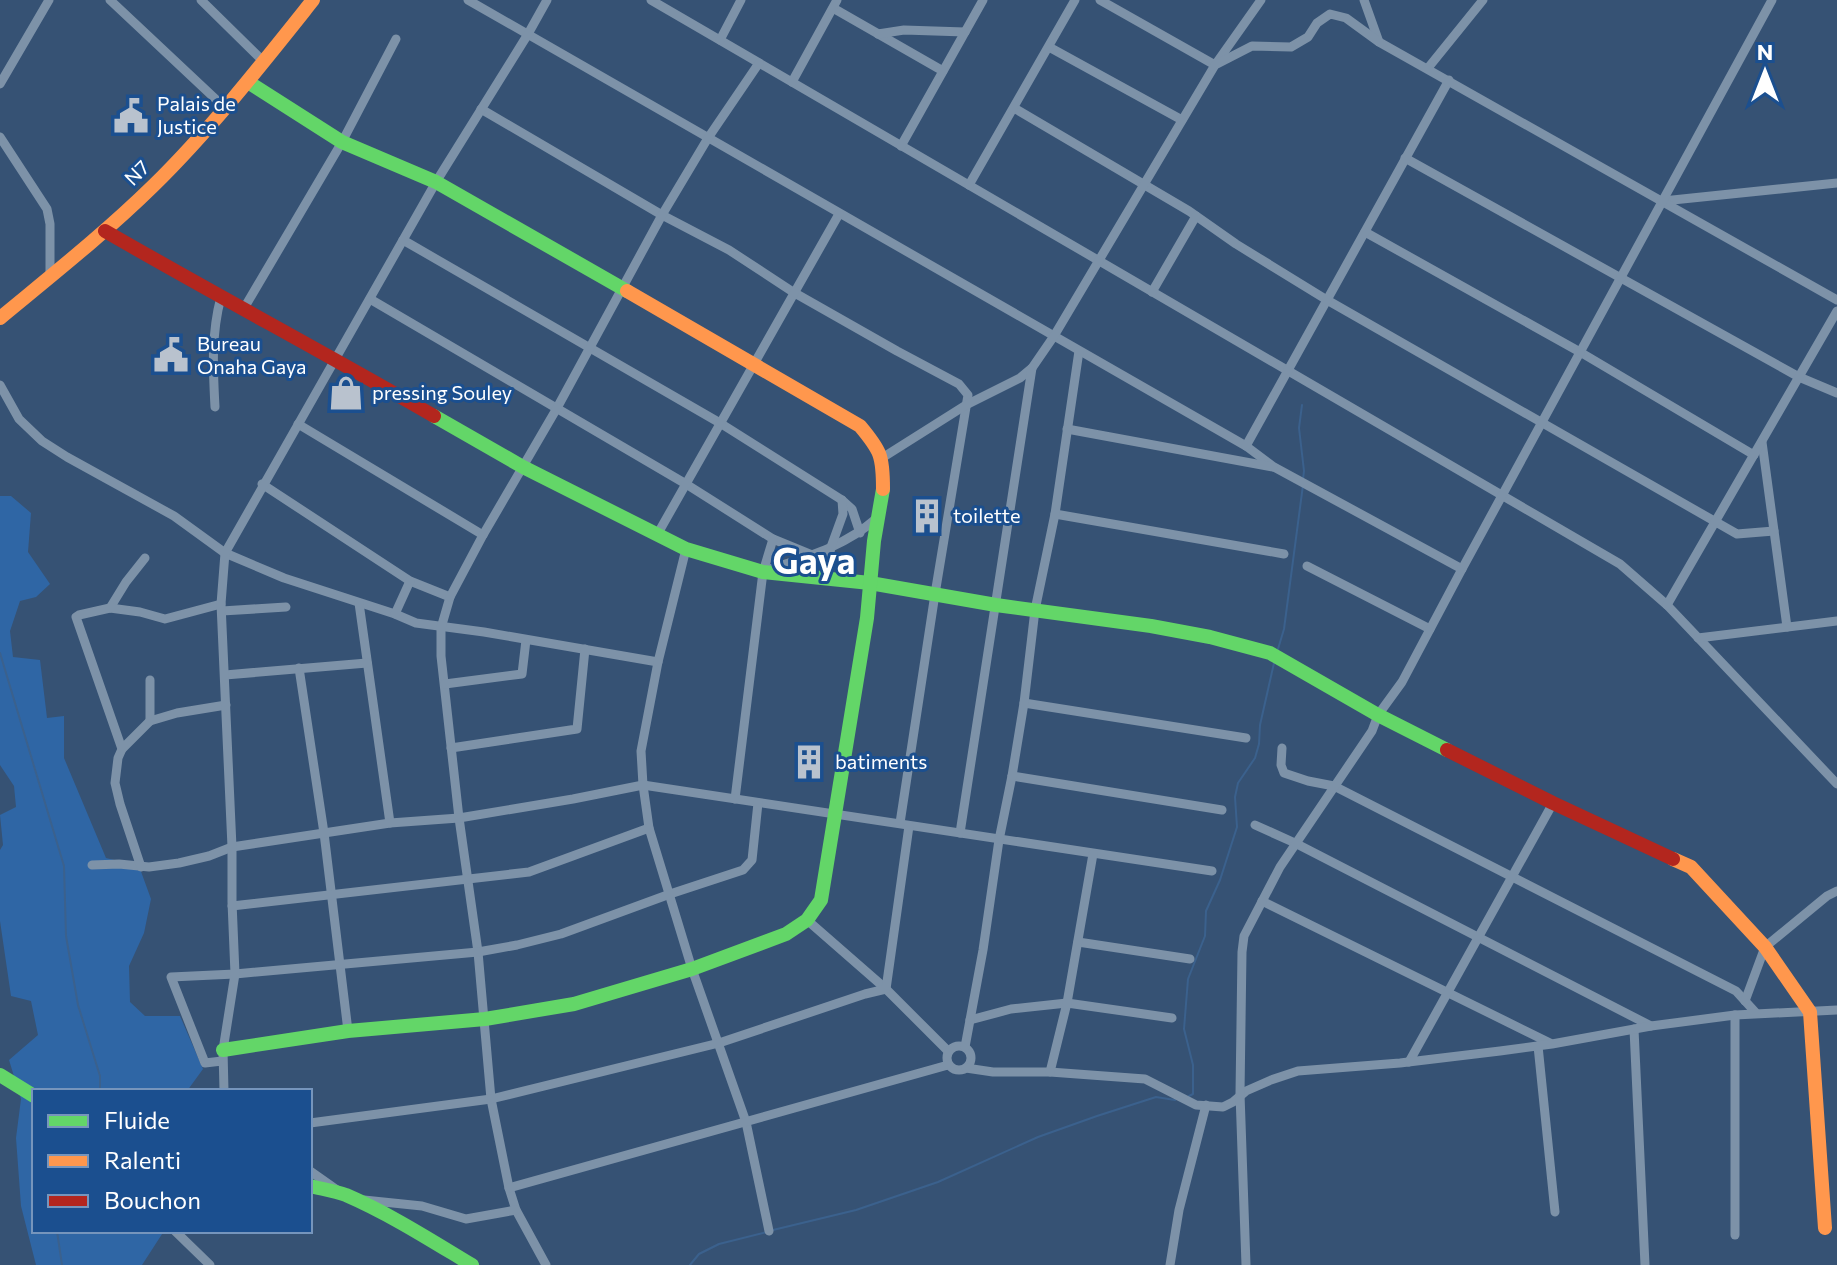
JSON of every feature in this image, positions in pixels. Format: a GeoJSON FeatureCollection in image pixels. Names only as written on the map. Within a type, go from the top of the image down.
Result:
{"type":"FeatureCollection","features":[{"type":"Feature","properties":{"kind":"street"},"geometry":{"type":"LineString","coordinates":[[2,76],[49,0]]}},
{"type":"Feature","properties":{"kind":"street"},"geometry":{"type":"LineString","coordinates":[[110,0],[224,107]]}},
{"type":"Feature","properties":{"kind":"street"},"geometry":{"type":"LineString","coordinates":[[201,0],[264,62]]}},
{"type":"Feature","properties":{"kind":"street"},"geometry":{"type":"LineString","coordinates":[[468,0],[1246,446],[1274,467],[1462,569]]}},
{"type":"Feature","properties":{"kind":"street"},"geometry":{"type":"LineString","coordinates":[[224,1089],[223,1055],[235,974],[222,608],[225,553],[436,182],[547,0]]}},
{"type":"Feature","properties":{"kind":"street"},"geometry":{"type":"LineString","coordinates":[[651,0],[1620,564],[1667,605],[1837,784]]}},
{"type":"Feature","properties":{"kind":"street"},"geometry":{"type":"LineString","coordinates":[[720,40],[741,0]]}},
{"type":"Feature","properties":{"kind":"street"},"geometry":{"type":"LineString","coordinates":[[901,146],[983,0]]}},
{"type":"Feature","properties":{"kind":"street"},"geometry":{"type":"LineString","coordinates":[[969,185],[1075,0]]}},
{"type":"Feature","properties":{"kind":"street"},"geometry":{"type":"LineString","coordinates":[[1100,0],[1215,65]]}},
{"type":"Feature","properties":{"kind":"street"},"geometry":{"type":"LineString","coordinates":[[882,458],[966,405],[1020,378],[1032,368],[1215,65],[1261,0]]}},
{"type":"Feature","properties":{"kind":"street"},"geometry":{"type":"LineString","coordinates":[[1364,0],[1379,42]]}},
{"type":"Feature","properties":{"kind":"street"},"geometry":{"type":"LineString","coordinates":[[1428,68],[1483,0]]}},
{"type":"Feature","properties":{"kind":"street"},"geometry":{"type":"LineString","coordinates":[[1246,1265],[1240,1094],[1244,936],[1280,867],[1402,682],[1772,0]]}},
{"type":"Feature","properties":{"kind":"street","name":"N7"},"geometry":{"type":"LineString","coordinates":[[0,318],[105,231],[155,184],[248,82],[307,2]]}},
{"type":"Feature","properties":{"kind":"street"},"geometry":{"type":"LineString","coordinates":[[792,82],[835,4],[878,34],[943,71]]}},
{"type":"Feature","properties":{"kind":"street"},"geometry":{"type":"LineString","coordinates":[[1215,65],[1252,46],[1291,47],[1308,37],[1317,23],[1330,14],[1346,18],[1379,42],[1837,300]]}},
{"type":"Feature","properties":{"kind":"street"},"geometry":{"type":"LineString","coordinates":[[878,34],[904,30],[965,32]]}},
{"type":"Feature","properties":{"kind":"street"},"geometry":{"type":"LineString","coordinates":[[243,310],[342,142],[396,39]]}},
{"type":"Feature","properties":{"kind":"street"},"geometry":{"type":"LineString","coordinates":[[1049,47],[1182,120]]}},
{"type":"Feature","properties":{"kind":"street"},"geometry":{"type":"LineString","coordinates":[[546,1265],[516,1210],[491,1099],[478,952],[441,656],[441,628],[450,597],[483,535],[557,408],[662,215],[708,138],[759,63]]}},
{"type":"Feature","properties":{"kind":"street"},"geometry":{"type":"LineString","coordinates":[[1246,446],[1449,80]]}},
{"type":"Feature","properties":{"kind":"street"},"geometry":{"type":"LineString","coordinates":[[248,82],[342,142],[436,182],[860,426],[877,446],[882,458],[883,488],[867,618],[821,900],[807,920],[786,934],[692,969],[574,1004],[485,1019],[348,1031],[223,1055],[205,1063],[171,977],[478,952],[561,934],[743,870],[752,860],[758,803]]}},
{"type":"Feature","properties":{"kind":"street"},"geometry":{"type":"LineString","coordinates":[[1014,108],[1196,216],[1327,300],[1737,534],[1774,531]]}},
{"type":"Feature","properties":{"kind":"street"},"geometry":{"type":"LineString","coordinates":[[481,109],[662,215],[729,250],[793,292],[959,384],[968,395],[935,594],[904,824],[886,989]]}},
{"type":"Feature","properties":{"kind":"street"},"geometry":{"type":"LineString","coordinates":[[0,137],[47,209],[50,278]]}},
{"type":"Feature","properties":{"kind":"street"},"geometry":{"type":"LineString","coordinates":[[1405,158],[1799,377],[1837,393]]}},
{"type":"Feature","properties":{"kind":"street"},"geometry":{"type":"LineString","coordinates":[[1663,201],[1837,183]]}},
{"type":"Feature","properties":{"kind":"street"},"geometry":{"type":"LineString","coordinates":[[657,535],[839,214]]}},
{"type":"Feature","properties":{"kind":"street"},"geometry":{"type":"LineString","coordinates":[[1152,292],[1196,216]]}},
{"type":"Feature","properties":{"kind":"street"},"geometry":{"type":"LineString","coordinates":[[105,231],[523,467],[686,549],[763,572],[870,583],[1166,629],[1270,653],[1378,715],[1553,803],[1691,867],[1765,947],[1810,1012],[1825,1228]]}},
{"type":"Feature","properties":{"kind":"street"},"geometry":{"type":"LineString","coordinates":[[1365,232],[1580,352],[1754,455]]}},
{"type":"Feature","properties":{"kind":"street"},"geometry":{"type":"LineString","coordinates":[[403,240],[720,423],[842,500],[852,509],[860,533]]}},
{"type":"Feature","properties":{"kind":"street"},"geometry":{"type":"LineString","coordinates":[[215,407],[213,337],[221,297]]}},
{"type":"Feature","properties":{"kind":"street"},"geometry":{"type":"LineString","coordinates":[[370,299],[686,484],[773,539],[812,555]]}},
{"type":"Feature","properties":{"kind":"street"},"geometry":{"type":"LineString","coordinates":[[1667,605],[1836,314]]}},
{"type":"Feature","properties":{"kind":"street"},"geometry":{"type":"LineString","coordinates":[[1836,314],[1837,333]]}},
{"type":"Feature","properties":{"kind":"street"},"geometry":{"type":"LineString","coordinates":[[965,1047],[1024,703],[1035,610],[1055,514],[1079,351]]}},
{"type":"Feature","properties":{"kind":"street"},"geometry":{"type":"LineString","coordinates":[[960,833],[1032,368]]}},
{"type":"Feature","properties":{"kind":"street"},"geometry":{"type":"LineString","coordinates":[[0,385],[19,419],[42,441],[174,516],[225,553],[284,578],[416,623],[658,662]]}},
{"type":"Feature","properties":{"kind":"street"},"geometry":{"type":"LineString","coordinates":[[298,424],[483,535]]}},
{"type":"Feature","properties":{"kind":"street"},"geometry":{"type":"LineString","coordinates":[[1067,429],[1274,467]]}},
{"type":"Feature","properties":{"kind":"street"},"geometry":{"type":"LineString","coordinates":[[1762,442],[1787,627]]}},
{"type":"Feature","properties":{"kind":"street"},"geometry":{"type":"LineString","coordinates":[[262,484],[410,581],[450,597]]}},
{"type":"Feature","properties":{"kind":"street"},"geometry":{"type":"LineString","coordinates":[[825,579],[831,547],[843,514],[842,500]]}},
{"type":"Feature","properties":{"kind":"street"},"geometry":{"type":"LineString","coordinates":[[1055,514],[1284,554]]}},
{"type":"Feature","properties":{"kind":"street"},"geometry":{"type":"LineString","coordinates":[[763,572],[831,547],[860,533],[877,518]]}},
{"type":"Feature","properties":{"kind":"street"},"geometry":{"type":"LineString","coordinates":[[735,799],[763,572],[773,539]]}},
{"type":"Feature","properties":{"kind":"street"},"geometry":{"type":"LineString","coordinates":[[686,549],[658,662],[641,751],[643,785],[649,828],[692,969],[746,1122],[769,1231]]}},
{"type":"Feature","properties":{"kind":"street"},"geometry":{"type":"LineString","coordinates":[[110,608],[145,558]]}},
{"type":"Feature","properties":{"kind":"street"},"geometry":{"type":"LineString","coordinates":[[1307,566],[1430,629]]}},
{"type":"Feature","properties":{"kind":"street"},"geometry":{"type":"LineString","coordinates":[[395,614],[410,581]]}},
{"type":"Feature","properties":{"kind":"street"},"geometry":{"type":"LineString","coordinates":[[359,603],[390,823]]}},
{"type":"Feature","properties":{"kind":"street"},"geometry":{"type":"LineString","coordinates":[[122,749],[76,617],[110,608],[165,619],[222,608],[286,607]]}},
{"type":"Feature","properties":{"kind":"street"},"geometry":{"type":"LineString","coordinates":[[1698,638],[1837,621]]}},
{"type":"Feature","properties":{"kind":"street"},"geometry":{"type":"LineString","coordinates":[[445,684],[522,674],[526,640]]}},
{"type":"Feature","properties":{"kind":"street"},"geometry":{"type":"LineString","coordinates":[[451,748],[577,729],[585,649]]}},
{"type":"Feature","properties":{"kind":"street"},"geometry":{"type":"LineString","coordinates":[[225,675],[367,663]]}},
{"type":"Feature","properties":{"kind":"street"},"geometry":{"type":"LineString","coordinates":[[299,668],[324,833],[348,1031]]}},
{"type":"Feature","properties":{"kind":"street"},"geometry":{"type":"LineString","coordinates":[[150,680],[150,721]]}},
{"type":"Feature","properties":{"kind":"street"},"geometry":{"type":"LineString","coordinates":[[1024,703],[1246,738]]}},
{"type":"Feature","properties":{"kind":"street"},"geometry":{"type":"LineString","coordinates":[[141,867],[115,783],[122,749],[150,721],[226,705]]}},
{"type":"Feature","properties":{"kind":"street"},"geometry":{"type":"LineString","coordinates":[[1282,748],[1284,773],[1334,786],[1736,991],[1756,1013]]}},
{"type":"Feature","properties":{"kind":"street"},"geometry":{"type":"LineString","coordinates":[[1012,776],[1222,810]]}},
{"type":"Feature","properties":{"kind":"street"},"geometry":{"type":"LineString","coordinates":[[92,865],[141,867],[179,863],[232,847],[390,823],[459,818],[643,785],[1212,871]]}},
{"type":"Feature","properties":{"kind":"street"},"geometry":{"type":"LineString","coordinates":[[1409,1062],[1553,803]]}},
{"type":"Feature","properties":{"kind":"street"},"geometry":{"type":"LineString","coordinates":[[1255,825],[1651,1026]]}},
{"type":"Feature","properties":{"kind":"street"},"geometry":{"type":"LineString","coordinates":[[232,906],[529,872],[649,828]]}},
{"type":"Feature","properties":{"kind":"street"},"geometry":{"type":"LineString","coordinates":[[1050,1072],[1067,1003],[1093,854]]}},
{"type":"Feature","properties":{"kind":"street"},"geometry":{"type":"LineString","coordinates":[[1745,1001],[1765,947],[1837,891]]}},
{"type":"Feature","properties":{"kind":"street"},"geometry":{"type":"LineString","coordinates":[[1262,901],[1552,1044]]}},
{"type":"Feature","properties":{"kind":"street"},"geometry":{"type":"LineString","coordinates":[[807,920],[886,989],[948,1051]]}},
{"type":"Feature","properties":{"kind":"street"},"geometry":{"type":"LineString","coordinates":[[1078,942],[1190,959]]}},
{"type":"Feature","properties":{"kind":"street"},"geometry":{"type":"LineString","coordinates":[[312,1123],[491,1099],[719,1043],[886,989]]}},
{"type":"Feature","properties":{"kind":"street"},"geometry":{"type":"LineString","coordinates":[[970,1020],[1011,1009],[1067,1003],[1172,1018]]}},
{"type":"Feature","properties":{"kind":"street"},"geometry":{"type":"LineString","coordinates":[[966,1068],[970,1053],[965,1047],[954,1046],[946,1058],[948,1065],[955,1070],[966,1068],[1145,1079],[1196,1105],[1223,1107],[1240,1094],[1298,1071],[1409,1062],[1538,1046],[1735,1015],[1837,1010]]}},
{"type":"Feature","properties":{"kind":"street"},"geometry":{"type":"LineString","coordinates":[[1735,1015],[1735,1235]]}},
{"type":"Feature","properties":{"kind":"street"},"geometry":{"type":"LineString","coordinates":[[1634,1029],[1645,1265]]}},
{"type":"Feature","properties":{"kind":"street"},"geometry":{"type":"LineString","coordinates":[[1538,1046],[1555,1212]]}},
{"type":"Feature","properties":{"kind":"street"},"geometry":{"type":"LineString","coordinates":[[509,1188],[948,1065]]}},
{"type":"Feature","properties":{"kind":"street"},"geometry":{"type":"LineString","coordinates":[[0,1075],[32,1095]]}},
{"type":"Feature","properties":{"kind":"street"},"geometry":{"type":"LineString","coordinates":[[1170,1265],[1179,1210],[1206,1105]]}},
{"type":"Feature","properties":{"kind":"street"},"geometry":{"type":"LineString","coordinates":[[312,1172],[349,1197],[472,1265]]}},
{"type":"Feature","properties":{"kind":"street"},"geometry":{"type":"LineString","coordinates":[[312,1187],[349,1197],[422,1206],[466,1219],[516,1210]]}},
{"type":"Feature","properties":{"kind":"street"},"geometry":{"type":"LineString","coordinates":[[177,1233],[210,1265]]}},
{"type":"Feature","properties":{"kind":"shaded area"},"geometry":{"type":"Polygon","coordinates":[[[0,496],[11,496],[31,513],[28,552],[50,584],[36,597],[20,601],[10,631],[13,657],[40,660],[47,718],[64,716],[64,758],[106,858],[139,866],[151,899],[144,933],[129,966],[130,1002],[145,1016],[180,1016],[203,1069],[188,1089],[32,1089],[32,1233],[163,1233],[142,1265],[36,1265],[21,1206],[16,1138],[21,1099],[9,1060],[38,1035],[31,1001],[11,996],[0,921],[0,850],[3,845],[0,815],[16,807],[14,786],[0,765],[0,496]]]}},
{"type":"Feature","properties":{"kind":"waterway"},"geometry":{"type":"LineString","coordinates":[[1302,405],[1299,428],[1303,479]]}},
{"type":"Feature","properties":{"kind":"waterway"},"geometry":{"type":"LineString","coordinates":[[1278,649],[1284,629],[1303,485]]}},
{"type":"Feature","properties":{"kind":"waterway"},"geometry":{"type":"LineString","coordinates":[[0,653],[64,866],[66,936],[78,1005],[100,1076],[100,1089]]}},
{"type":"Feature","properties":{"kind":"waterway"},"geometry":{"type":"LineString","coordinates":[[1189,1096],[1193,1094],[1193,1065],[1184,1029],[1188,979],[1205,936],[1206,911],[1220,880],[1237,827],[1235,797],[1238,783],[1255,758],[1274,663]]}},
{"type":"Feature","properties":{"kind":"waterway"},"geometry":{"type":"LineString","coordinates":[[773,1230],[856,1210],[938,1182],[1038,1137],[1097,1116],[1156,1097],[1175,1100]]}},
{"type":"Feature","properties":{"kind":"waterway"},"geometry":{"type":"LineString","coordinates":[[690,1265],[699,1254],[719,1244],[767,1232]]}},
{"type":"Feature","properties":{"kind":"waterway"},"geometry":{"type":"LineString","coordinates":[[57,1233],[62,1265]]}},
{"type":"Feature","properties":{"kind":"traffic: fast"},"geometry":{"type":"LineString","coordinates":[[248,82],[342,142],[436,182],[627,291]]}},
{"type":"Feature","properties":{"kind":"traffic: fast"},"geometry":{"type":"LineString","coordinates":[[434,416],[523,467],[686,549],[763,572],[870,583],[1210,637],[1270,653],[1378,715],[1447,750]]}},
{"type":"Feature","properties":{"kind":"traffic: fast"},"geometry":{"type":"LineString","coordinates":[[223,1050],[348,1031],[485,1019],[574,1004],[692,969],[786,934],[807,920],[821,900],[867,618],[874,541],[883,489]]}},
{"type":"Feature","properties":{"kind":"traffic: fast"},"geometry":{"type":"LineString","coordinates":[[0,1075],[32,1095]]}},
{"type":"Feature","properties":{"kind":"traffic: fast"},"geometry":{"type":"LineString","coordinates":[[312,1186],[362,1202],[472,1265]]}},
{"type":"Feature","properties":{"kind":"traffic: slow"},"geometry":{"type":"LineString","coordinates":[[0,318],[78,254],[153,186],[236,96],[313,0]]}},
{"type":"Feature","properties":{"kind":"traffic: slow"},"geometry":{"type":"LineString","coordinates":[[627,291],[860,426],[879,454],[883,489]]}},
{"type":"Feature","properties":{"kind":"traffic: slow"},"geometry":{"type":"LineString","coordinates":[[1673,859],[1691,867],[1765,947],[1810,1012],[1825,1228]]}},
{"type":"Feature","properties":{"kind":"traffic: jam"},"geometry":{"type":"LineString","coordinates":[[105,231],[434,416]]}},
{"type":"Feature","properties":{"kind":"traffic: jam"},"geometry":{"type":"LineString","coordinates":[[1447,750],[1673,859]]}},
{"type":"Feature","properties":{"kind":"place","name":"Palais de Justice"},"geometry":{"type":"Point","coordinates":[131,116]}},
{"type":"Feature","properties":{"kind":"place","name":"Bureau Onaha Gaya"},"geometry":{"type":"Point","coordinates":[171,355]}},
{"type":"Feature","properties":{"kind":"place","name":"pressing Souley"},"geometry":{"type":"Point","coordinates":[346,393]}},
{"type":"Feature","properties":{"kind":"place","name":"toilette"},"geometry":{"type":"Point","coordinates":[927,516]}},
{"type":"Feature","properties":{"kind":"place","name":"batiments"},"geometry":{"type":"Point","coordinates":[809,762]}},
{"type":"Feature","properties":{"kind":"district","name":"Gaya"},"geometry":{"type":"Point","coordinates":[814,561]}}]}
